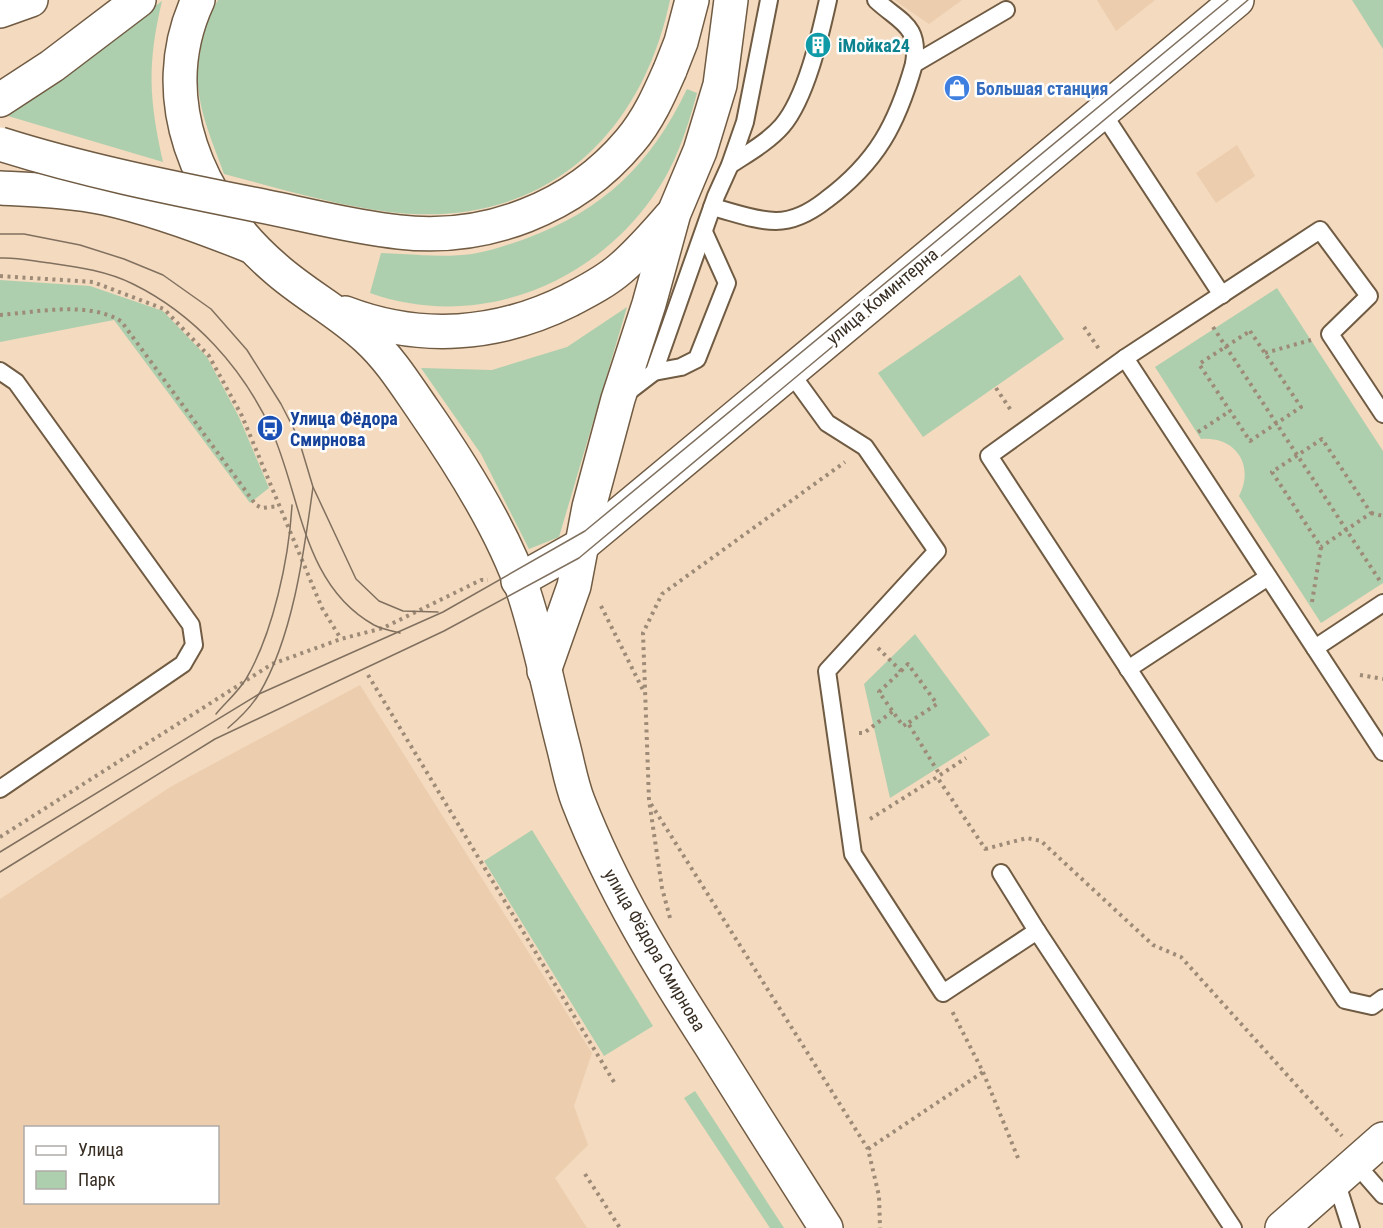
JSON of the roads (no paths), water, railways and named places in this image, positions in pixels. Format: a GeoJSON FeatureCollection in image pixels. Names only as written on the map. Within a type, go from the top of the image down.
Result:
{"type":"FeatureCollection","features":[{"type":"Feature","properties":{"kind":"main road"},"geometry":{"type":"LineString","coordinates":[[0,11],[31,0]]}},
{"type":"Feature","properties":{"kind":"main road"},"geometry":{"type":"LineString","coordinates":[[0,100],[52,66],[139,0]]}},
{"type":"Feature","properties":{"kind":"main road"},"geometry":{"type":"LineString","coordinates":[[198,0],[186,27],[180,55],[180,97],[185,123],[206,183],[222,211],[251,247],[296,285],[332,308],[398,330],[433,333],[502,325],[544,313],[602,282],[633,257],[674,213]]}},
{"type":"Feature","properties":{"kind":"main road"},"geometry":{"type":"LineString","coordinates":[[0,144],[133,179],[398,232],[467,230],[536,213],[591,180],[612,161],[638,130],[656,101],[681,42],[692,0]]}},
{"type":"Feature","properties":{"kind":"main road"},"geometry":{"type":"LineString","coordinates":[[544,671],[574,586],[589,507],[618,399],[650,304],[674,213],[700,151],[720,85],[731,0]]}},
{"type":"Feature","properties":{"kind":"main road","name":"улица Коминтерна"},"geometry":{"type":"LineString","coordinates":[[518,581],[582,545],[1237,0]]}},
{"type":"Feature","properties":{"kind":"main road"},"geometry":{"type":"LineString","coordinates":[[0,188],[60,191],[106,198],[204,228],[251,247]]}},
{"type":"Feature","properties":{"kind":"main road","name":"улица Фёдора Смирнова"},"geometry":{"type":"LineString","coordinates":[[332,308],[369,339],[392,365],[467,476],[523,589],[577,799],[621,898],[672,987],[826,1228]]}},
{"type":"Feature","properties":{"kind":"main road"},"geometry":{"type":"LineString","coordinates":[[1282,1228],[1359,1160]]}},
{"type":"Feature","properties":{"kind":"lane"},"geometry":{"type":"LineString","coordinates":[[654,372],[712,207],[745,122],[769,0]]}},
{"type":"Feature","properties":{"kind":"lane"},"geometry":{"type":"LineString","coordinates":[[730,165],[765,141],[792,112],[816,51],[828,0]]}},
{"type":"Feature","properties":{"kind":"lane"},"geometry":{"type":"LineString","coordinates":[[712,207],[777,221],[807,213],[847,185],[872,160],[903,104],[917,46],[906,24],[876,0]]}},
{"type":"Feature","properties":{"kind":"lane"},"geometry":{"type":"LineString","coordinates":[[914,64],[1006,10]]}},
{"type":"Feature","properties":{"kind":"lane"},"geometry":{"type":"LineString","coordinates":[[1102,112],[1222,295]]}},
{"type":"Feature","properties":{"kind":"lane"},"geometry":{"type":"LineString","coordinates":[[1383,414],[1330,334],[1376,292],[1320,230],[1125,358],[989,456],[1345,1000],[1372,1006],[1383,998]]}},
{"type":"Feature","properties":{"kind":"lane"},"geometry":{"type":"LineString","coordinates":[[618,399],[654,372],[681,367],[697,358],[727,283],[704,232]]}},
{"type":"Feature","properties":{"kind":"lane"},"geometry":{"type":"LineString","coordinates":[[1125,358],[1383,752]]}},
{"type":"Feature","properties":{"kind":"lane"},"geometry":{"type":"LineString","coordinates":[[0,371],[16,382],[191,625],[194,645],[183,664],[0,789]]}},
{"type":"Feature","properties":{"kind":"lane"},"geometry":{"type":"LineString","coordinates":[[790,372],[827,423],[866,447],[937,551],[827,670],[853,854],[943,993],[1037,931]]}},
{"type":"Feature","properties":{"kind":"lane"},"geometry":{"type":"LineString","coordinates":[[1128,669],[1268,577]]}},
{"type":"Feature","properties":{"kind":"lane"},"geometry":{"type":"LineString","coordinates":[[1311,642],[1383,603]]}},
{"type":"Feature","properties":{"kind":"lane"},"geometry":{"type":"LineString","coordinates":[[1001,873],[1233,1228]]}},
{"type":"Feature","properties":{"kind":"lane"},"geometry":{"type":"LineString","coordinates":[[1359,1160],[1383,1195]]}},
{"type":"Feature","properties":{"kind":"lane"},"geometry":{"type":"LineString","coordinates":[[1351,1228],[1359,1160]]}},
{"type":"Feature","properties":{"kind":"tram line"},"geometry":{"type":"LineString","coordinates":[[0,852],[259,694],[443,612],[585,531],[1228,0]]}},
{"type":"Feature","properties":{"kind":"tram line"},"geometry":{"type":"LineString","coordinates":[[0,872],[215,739],[444,631],[579,558],[1248,0]]}},
{"type":"Feature","properties":{"kind":"tram line"},"geometry":{"type":"LineString","coordinates":[[0,234],[24,234],[80,245],[124,259],[163,275],[211,309],[247,350],[281,404],[298,437],[313,487],[356,579],[379,601],[403,611],[438,612]]}},
{"type":"Feature","properties":{"kind":"tram line"},"geometry":{"type":"LineString","coordinates":[[0,258],[71,266],[113,276],[155,296],[196,327],[231,364],[259,406],[281,455],[307,537],[332,587],[350,608],[374,625],[400,633]]}},
{"type":"Feature","properties":{"kind":"tram line"},"geometry":{"type":"LineString","coordinates":[[228,728],[259,694],[281,647],[295,594],[313,487]]}},
{"type":"Feature","properties":{"kind":"tram line"},"geometry":{"type":"LineString","coordinates":[[216,714],[246,679],[264,640],[283,572],[292,505]]}},
{"type":"Feature","properties":{"kind":"place","name":"iМойка24"},"geometry":{"type":"Point","coordinates":[818,45]}},
{"type":"Feature","properties":{"kind":"place","name":"Большая станция"},"geometry":{"type":"Point","coordinates":[957,88]}},
{"type":"Feature","properties":{"kind":"place","name":"Улица Фёдора Смирнова"},"geometry":{"type":"Point","coordinates":[270,428]}}]}
